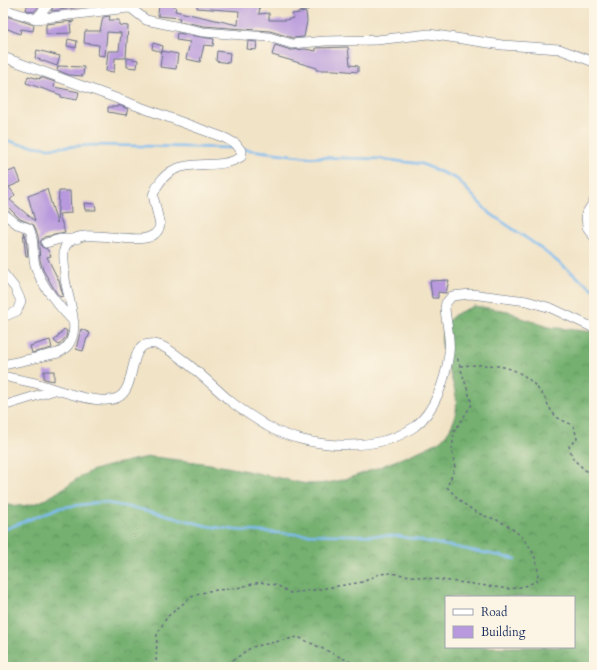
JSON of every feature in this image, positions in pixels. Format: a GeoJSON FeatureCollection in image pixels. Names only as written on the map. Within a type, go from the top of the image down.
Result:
{"type":"FeatureCollection","features":[{"type":"Feature","properties":{"kind":"street"},"geometry":{"type":"LineString","coordinates":[[36,19],[50,3]]}},
{"type":"Feature","properties":{"kind":"street"},"geometry":{"type":"LineString","coordinates":[[3,9],[36,19],[128,8],[132,9],[146,20],[203,32],[269,37],[292,44],[325,41],[377,40],[429,34],[502,45],[559,49],[594,62]]}},
{"type":"Feature","properties":{"kind":"street"},"geometry":{"type":"LineString","coordinates":[[3,57],[225,138],[236,144],[241,149],[241,157],[233,160],[187,165],[165,176],[154,195],[160,225],[159,230],[154,236],[137,239],[94,236],[77,239],[60,238],[46,243]]}},
{"type":"Feature","properties":{"kind":"street"},"geometry":{"type":"LineString","coordinates":[[594,201],[586,214],[588,226],[594,237]]}},
{"type":"Feature","properties":{"kind":"street"},"geometry":{"type":"LineString","coordinates":[[3,213],[17,224],[29,228],[34,247],[34,260],[37,270],[56,302],[74,322]]}},
{"type":"Feature","properties":{"kind":"street"},"geometry":{"type":"LineString","coordinates":[[3,365],[62,351],[71,340],[74,322],[65,282],[64,251],[67,244],[77,239]]}},
{"type":"Feature","properties":{"kind":"street"},"geometry":{"type":"LineString","coordinates":[[3,273],[15,288],[21,301],[17,311],[3,317]]}},
{"type":"Feature","properties":{"kind":"street"},"geometry":{"type":"LineString","coordinates":[[3,376],[92,399],[105,400],[117,398],[128,387],[134,361],[140,349],[144,345],[158,345],[180,359],[239,409],[281,433],[313,442],[337,445],[366,444],[405,432],[414,427],[430,409],[442,384],[449,354],[445,308],[446,303],[452,296],[470,294],[527,301],[551,308],[594,328]]}},
{"type":"Feature","properties":{"kind":"street"},"geometry":{"type":"LineString","coordinates":[[3,406],[57,389]]}},
{"type":"Feature","properties":{"kind":"path"},"geometry":{"type":"LineString","coordinates":[[156,667],[157,634],[167,617],[191,597],[208,591],[238,588],[260,582],[277,585],[290,593],[363,582],[379,574],[389,573],[510,589],[525,586],[537,581],[539,570],[531,547],[517,533],[502,522],[477,513],[462,502],[448,487],[455,468],[452,450],[454,432],[472,404],[455,352]]}},
{"type":"Feature","properties":{"kind":"path"},"geometry":{"type":"LineString","coordinates":[[460,366],[486,364],[510,368],[528,378],[543,395],[553,415],[574,426],[577,439],[570,446],[573,459],[594,478]]}},
{"type":"Feature","properties":{"kind":"path"},"geometry":{"type":"LineString","coordinates":[[223,667],[252,647],[298,637],[361,667]]}},
{"type":"Feature","properties":{"kind":"green space"},"geometry":{"type":"Polygon","coordinates":[[[474,306],[508,311],[522,318],[549,327],[594,332],[594,667],[3,667],[3,504],[17,506],[39,502],[89,472],[119,463],[150,457],[215,465],[312,484],[333,482],[353,477],[419,451],[443,438],[453,422],[456,406],[455,390],[445,360],[442,345],[443,332],[450,319],[458,313],[474,306]]]}},
{"type":"Feature","properties":{"kind":"building"},"geometry":{"type":"Polygon","coordinates":[[[28,3],[42,3],[34,12],[26,10],[28,3]]]}},
{"type":"Feature","properties":{"kind":"building"},"geometry":{"type":"Polygon","coordinates":[[[56,3],[93,3],[93,5],[51,11],[56,3]]]}},
{"type":"Feature","properties":{"kind":"building"},"geometry":{"type":"Polygon","coordinates":[[[159,3],[173,3],[173,6],[176,7],[175,11],[238,25],[239,11],[197,8],[197,3],[260,3],[259,14],[269,13],[269,20],[286,20],[293,18],[292,14],[306,12],[307,21],[304,37],[293,38],[270,31],[204,26],[179,21],[180,18],[158,16],[159,3]]]}},
{"type":"Feature","properties":{"kind":"building"},"geometry":{"type":"Polygon","coordinates":[[[298,3],[306,3],[308,10],[300,12],[298,3]]]}},
{"type":"Feature","properties":{"kind":"building"},"geometry":{"type":"Polygon","coordinates":[[[6,16],[34,25],[33,31],[21,29],[20,34],[3,27],[6,16]]]}},
{"type":"Feature","properties":{"kind":"building"},"geometry":{"type":"Polygon","coordinates":[[[110,16],[109,20],[119,20],[119,25],[128,26],[126,58],[115,58],[114,72],[106,71],[108,51],[119,51],[121,33],[107,32],[105,56],[98,55],[99,45],[84,43],[85,31],[100,31],[103,17],[110,16]]]}},
{"type":"Feature","properties":{"kind":"building"},"geometry":{"type":"Polygon","coordinates":[[[74,21],[73,23],[70,22],[71,33],[46,34],[46,24],[74,21]]]}},
{"type":"Feature","properties":{"kind":"building"},"geometry":{"type":"Polygon","coordinates":[[[177,33],[214,39],[213,46],[204,45],[200,62],[186,59],[190,42],[176,40],[177,33]]]}},
{"type":"Feature","properties":{"kind":"building"},"geometry":{"type":"Polygon","coordinates":[[[68,39],[77,41],[76,48],[67,46],[68,39]]]}},
{"type":"Feature","properties":{"kind":"building"},"geometry":{"type":"Polygon","coordinates":[[[248,41],[257,42],[256,50],[247,49],[248,41]]]}},
{"type":"Feature","properties":{"kind":"building"},"geometry":{"type":"Polygon","coordinates":[[[153,43],[163,46],[162,52],[152,49],[153,43]]]}},
{"type":"Feature","properties":{"kind":"building"},"geometry":{"type":"Polygon","coordinates":[[[275,45],[291,50],[305,49],[316,51],[316,48],[348,47],[350,65],[358,66],[358,72],[316,70],[317,68],[272,55],[275,45]]]}},
{"type":"Feature","properties":{"kind":"building"},"geometry":{"type":"Polygon","coordinates":[[[37,50],[60,56],[57,66],[35,58],[37,50]]]}},
{"type":"Feature","properties":{"kind":"building"},"geometry":{"type":"Polygon","coordinates":[[[162,51],[178,54],[176,69],[160,67],[162,51]]]}},
{"type":"Feature","properties":{"kind":"building"},"geometry":{"type":"Polygon","coordinates":[[[217,51],[230,53],[229,63],[216,61],[217,51]]]}},
{"type":"Feature","properties":{"kind":"building"},"geometry":{"type":"Polygon","coordinates":[[[127,58],[138,60],[137,68],[127,67],[127,58]]]}},
{"type":"Feature","properties":{"kind":"building"},"geometry":{"type":"Polygon","coordinates":[[[58,66],[84,67],[83,76],[69,75],[57,70],[58,66]]]}},
{"type":"Feature","properties":{"kind":"building"},"geometry":{"type":"Polygon","coordinates":[[[28,76],[40,79],[40,77],[55,82],[54,87],[79,92],[77,100],[61,97],[61,95],[26,83],[28,76]]]}},
{"type":"Feature","properties":{"kind":"building"},"geometry":{"type":"Polygon","coordinates":[[[118,105],[128,109],[126,115],[108,112],[108,107],[117,107],[118,105]]]}},
{"type":"Feature","properties":{"kind":"building"},"geometry":{"type":"Polygon","coordinates":[[[16,169],[21,182],[9,187],[15,195],[10,200],[35,221],[28,196],[47,189],[57,223],[59,191],[70,191],[71,213],[59,214],[65,233],[44,237],[40,242],[42,247],[47,249],[51,256],[47,257],[59,281],[63,296],[60,297],[56,292],[43,270],[40,260],[38,236],[34,225],[20,219],[6,205],[3,207],[3,196],[6,193],[3,185],[3,174],[16,169]]]}},
{"type":"Feature","properties":{"kind":"building"},"geometry":{"type":"Polygon","coordinates":[[[84,203],[95,204],[96,210],[85,210],[84,203]]]}},
{"type":"Feature","properties":{"kind":"building"},"geometry":{"type":"Polygon","coordinates":[[[23,232],[26,238],[28,256],[26,256],[23,232]]]}},
{"type":"Feature","properties":{"kind":"building"},"geometry":{"type":"Polygon","coordinates":[[[449,280],[446,293],[438,292],[438,298],[432,298],[430,281],[449,280]]]}},
{"type":"Feature","properties":{"kind":"building"},"geometry":{"type":"Polygon","coordinates":[[[64,329],[67,331],[66,337],[59,345],[54,341],[64,329]]]}},
{"type":"Feature","properties":{"kind":"building"},"geometry":{"type":"Polygon","coordinates":[[[81,329],[90,333],[83,351],[76,349],[81,329]]]}},
{"type":"Feature","properties":{"kind":"building"},"geometry":{"type":"Polygon","coordinates":[[[50,340],[52,348],[32,353],[30,346],[50,340]]]}},
{"type":"Feature","properties":{"kind":"building"},"geometry":{"type":"Polygon","coordinates":[[[44,371],[54,371],[54,381],[44,379],[44,371]]]}},
{"type":"Feature","properties":{"kind":"waterway"},"geometry":{"type":"LineString","coordinates":[[3,139],[19,144],[48,148],[92,145],[235,148]]}},
{"type":"Feature","properties":{"kind":"waterway"},"geometry":{"type":"LineString","coordinates":[[242,149],[308,157],[381,159],[422,164],[457,179],[488,212],[535,244],[594,290]]}},
{"type":"Feature","properties":{"kind":"waterway"},"geometry":{"type":"LineString","coordinates":[[3,530],[58,508],[101,502],[156,512],[207,526],[236,530],[294,534],[398,536],[516,559]]}}]}
